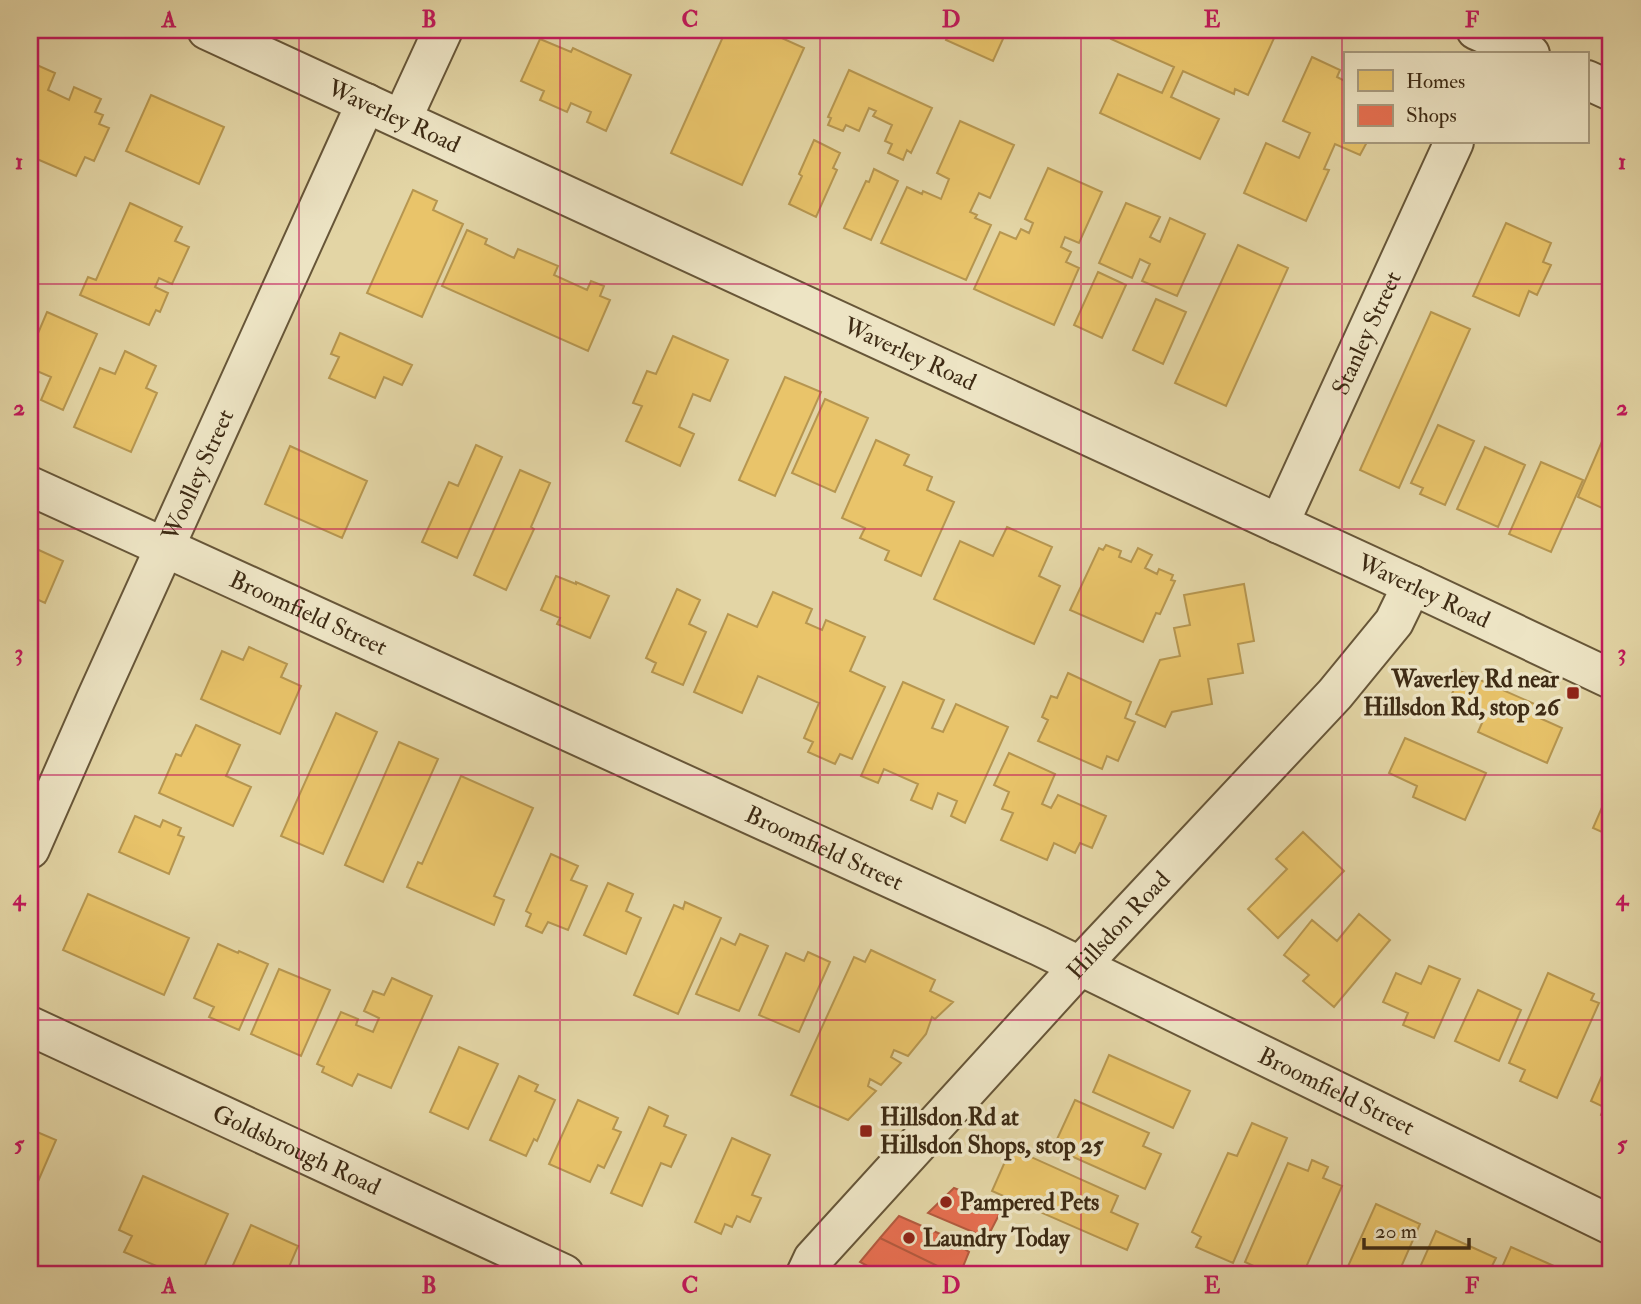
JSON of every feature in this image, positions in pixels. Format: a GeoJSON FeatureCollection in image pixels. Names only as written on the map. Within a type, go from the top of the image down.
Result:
{"type":"FeatureCollection","features":[{"type":"Feature","properties":{"kind":"street","name":"Waverley Road"},"geometry":{"type":"LineString","coordinates":[[207,30],[1412,584],[1611,679]]}},
{"type":"Feature","properties":{"kind":"street"},"geometry":{"type":"LineString","coordinates":[[402,119],[443,30]]}},
{"type":"Feature","properties":{"kind":"street"},"geometry":{"type":"LineString","coordinates":[[1588,80],[1611,92]]}},
{"type":"Feature","properties":{"kind":"street","name":"Woolley Street"},"geometry":{"type":"LineString","coordinates":[[30,849],[366,103]]}},
{"type":"Feature","properties":{"kind":"street","name":"Stanley Street"},"geometry":{"type":"LineString","coordinates":[[1279,524],[1453,144]]}},
{"type":"Feature","properties":{"kind":"street","name":"Broomfield Street"},"geometry":{"type":"LineString","coordinates":[[30,486],[1080,966],[1611,1225]]}},
{"type":"Feature","properties":{"kind":"street","name":"Hillsdon Road"},"geometry":{"type":"LineString","coordinates":[[801,1269],[1335,694],[1394,622],[1412,584]]}},
{"type":"Feature","properties":{"kind":"street","name":"Goldsbrough Road"},"geometry":{"type":"LineString","coordinates":[[30,1026],[564,1274]]}},
{"type":"Feature","properties":{"kind":"building: Homes"},"geometry":{"type":"Polygon","coordinates":[[[726,30],[764,30],[804,48],[742,185],[671,153],[726,30]]]}},
{"type":"Feature","properties":{"kind":"building: Homes"},"geometry":{"type":"Polygon","coordinates":[[[951,30],[1007,30],[993,61],[946,40],[951,30]]]}},
{"type":"Feature","properties":{"kind":"building: Homes"},"geometry":{"type":"Polygon","coordinates":[[[1103,30],[1263,30],[1275,36],[1248,95],[1235,89],[1234,94],[1183,71],[1171,97],[1219,119],[1200,159],[1100,113],[1118,74],[1162,93],[1174,67],[1111,39],[1113,34],[1103,30]]]}},
{"type":"Feature","properties":{"kind":"building: Homes"},"geometry":{"type":"Polygon","coordinates":[[[540,39],[571,52],[573,48],[631,75],[606,131],[587,122],[591,112],[571,103],[567,112],[540,100],[544,91],[521,81],[540,39]]]}},
{"type":"Feature","properties":{"kind":"building: Homes"},"geometry":{"type":"Polygon","coordinates":[[[1312,57],[1340,70],[1337,77],[1344,80],[1344,144],[1366,144],[1360,155],[1335,144],[1324,169],[1329,170],[1306,221],[1244,193],[1266,143],[1299,158],[1310,133],[1283,121],[1312,57]]]}},
{"type":"Feature","properties":{"kind":"building: Homes"},"geometry":{"type":"Polygon","coordinates":[[[30,62],[55,73],[48,90],[69,100],[74,87],[101,99],[95,112],[103,115],[99,124],[109,128],[94,161],[85,157],[76,176],[30,156],[30,62]]]}},
{"type":"Feature","properties":{"kind":"building: Homes"},"geometry":{"type":"Polygon","coordinates":[[[849,70],[932,108],[911,153],[907,150],[903,160],[888,153],[892,144],[885,141],[892,125],[873,116],[876,111],[869,108],[859,131],[846,125],[843,131],[828,125],[831,118],[828,117],[849,70]]]}},
{"type":"Feature","properties":{"kind":"building: Homes"},"geometry":{"type":"Polygon","coordinates":[[[151,95],[224,127],[199,184],[126,151],[151,95]]]}},
{"type":"Feature","properties":{"kind":"building: Homes"},"geometry":{"type":"Polygon","coordinates":[[[960,121],[1014,145],[990,198],[979,193],[970,212],[977,215],[975,218],[991,225],[966,280],[881,243],[907,187],[941,199],[949,179],[937,173],[960,121]]]}},
{"type":"Feature","properties":{"kind":"building: Homes"},"geometry":{"type":"Polygon","coordinates":[[[814,140],[840,153],[833,168],[837,170],[816,217],[789,204],[814,140]]]}},
{"type":"Feature","properties":{"kind":"building: Homes"},"geometry":{"type":"Polygon","coordinates":[[[1048,168],[1102,192],[1079,243],[1065,237],[1061,247],[1071,252],[1066,262],[1079,268],[1054,325],[974,289],[1000,232],[1016,239],[1021,229],[1029,233],[1033,223],[1025,219],[1048,168]]]}},
{"type":"Feature","properties":{"kind":"building: Homes"},"geometry":{"type":"Polygon","coordinates":[[[874,169],[898,181],[871,240],[844,228],[874,169]]]}},
{"type":"Feature","properties":{"kind":"building: Homes"},"geometry":{"type":"Polygon","coordinates":[[[413,190],[437,201],[433,210],[463,224],[422,317],[367,293],[413,190]]]}},
{"type":"Feature","properties":{"kind":"building: Homes"},"geometry":{"type":"Polygon","coordinates":[[[130,203],[182,227],[175,241],[189,247],[172,284],[159,278],[155,287],[168,293],[160,312],[156,310],[149,325],[80,295],[88,277],[96,280],[130,203]]]}},
{"type":"Feature","properties":{"kind":"building: Homes"},"geometry":{"type":"Polygon","coordinates":[[[1126,203],[1160,217],[1150,237],[1160,242],[1170,218],[1205,234],[1177,296],[1142,281],[1150,264],[1140,259],[1132,278],[1099,263],[1126,203]]]}},
{"type":"Feature","properties":{"kind":"building: Homes"},"geometry":{"type":"Polygon","coordinates":[[[1506,223],[1551,243],[1543,262],[1551,265],[1537,295],[1529,291],[1519,316],[1473,296],[1506,223]]]}},
{"type":"Feature","properties":{"kind":"building: Homes"},"geometry":{"type":"Polygon","coordinates":[[[467,230],[487,239],[485,244],[514,258],[518,249],[558,266],[554,275],[587,290],[591,281],[604,286],[600,296],[610,300],[588,351],[442,286],[467,230]]]}},
{"type":"Feature","properties":{"kind":"building: Homes"},"geometry":{"type":"Polygon","coordinates":[[[1238,245],[1288,268],[1226,406],[1175,383],[1238,245]]]}},
{"type":"Feature","properties":{"kind":"building: Homes"},"geometry":{"type":"Polygon","coordinates":[[[1098,272],[1126,285],[1102,338],[1074,325],[1098,272]]]}},
{"type":"Feature","properties":{"kind":"building: Homes"},"geometry":{"type":"Polygon","coordinates":[[[1156,299],[1186,312],[1163,364],[1133,350],[1156,299]]]}},
{"type":"Feature","properties":{"kind":"building: Homes"},"geometry":{"type":"Polygon","coordinates":[[[47,312],[97,334],[63,410],[41,400],[51,377],[30,368],[30,352],[47,312]]]}},
{"type":"Feature","properties":{"kind":"building: Homes"},"geometry":{"type":"Polygon","coordinates":[[[1431,312],[1470,329],[1399,488],[1360,470],[1431,312]]]}},
{"type":"Feature","properties":{"kind":"building: Homes"},"geometry":{"type":"Polygon","coordinates":[[[340,333],[412,365],[402,385],[384,377],[375,398],[329,378],[339,357],[331,354],[340,333]]]}},
{"type":"Feature","properties":{"kind":"building: Homes"},"geometry":{"type":"Polygon","coordinates":[[[673,336],[728,360],[710,401],[693,394],[679,427],[694,434],[680,466],[626,441],[642,406],[633,403],[647,371],[656,374],[673,336]]]}},
{"type":"Feature","properties":{"kind":"building: Homes"},"geometry":{"type":"Polygon","coordinates":[[[125,351],[156,366],[146,388],[157,393],[131,452],[74,427],[100,368],[115,374],[125,351]]]}},
{"type":"Feature","properties":{"kind":"building: Homes"},"geometry":{"type":"Polygon","coordinates":[[[785,377],[821,392],[775,496],[739,480],[785,377]]]}},
{"type":"Feature","properties":{"kind":"building: Homes"},"geometry":{"type":"Polygon","coordinates":[[[825,399],[868,418],[835,492],[792,473],[825,399]]]}},
{"type":"Feature","properties":{"kind":"building: Homes"},"geometry":{"type":"Polygon","coordinates":[[[1438,425],[1474,441],[1445,505],[1420,494],[1423,488],[1411,483],[1438,425]]]}},
{"type":"Feature","properties":{"kind":"building: Homes"},"geometry":{"type":"Polygon","coordinates":[[[1603,439],[1611,443],[1611,512],[1578,497],[1603,439]]]}},
{"type":"Feature","properties":{"kind":"building: Homes"},"geometry":{"type":"Polygon","coordinates":[[[876,440],[909,455],[904,465],[932,477],[927,490],[954,502],[921,576],[885,560],[889,551],[860,538],[865,528],[842,518],[876,440]]]}},
{"type":"Feature","properties":{"kind":"building: Homes"},"geometry":{"type":"Polygon","coordinates":[[[476,445],[502,457],[457,558],[422,542],[449,482],[458,486],[476,445]]]}},
{"type":"Feature","properties":{"kind":"building: Homes"},"geometry":{"type":"Polygon","coordinates":[[[290,446],[367,481],[342,538],[265,504],[290,446]]]}},
{"type":"Feature","properties":{"kind":"building: Homes"},"geometry":{"type":"Polygon","coordinates":[[[1485,447],[1525,465],[1498,527],[1457,509],[1485,447]]]}},
{"type":"Feature","properties":{"kind":"building: Homes"},"geometry":{"type":"Polygon","coordinates":[[[1541,462],[1583,480],[1551,552],[1509,534],[1541,462]]]}},
{"type":"Feature","properties":{"kind":"building: Homes"},"geometry":{"type":"Polygon","coordinates":[[[520,470],[550,483],[531,527],[534,529],[506,590],[474,575],[520,470]]]}},
{"type":"Feature","properties":{"kind":"building: Homes"},"geometry":{"type":"Polygon","coordinates":[[[1007,527],[1052,547],[1039,576],[1060,586],[1034,644],[934,599],[960,541],[993,556],[1007,527]]]}},
{"type":"Feature","properties":{"kind":"building: Homes"},"geometry":{"type":"Polygon","coordinates":[[[1106,545],[1121,551],[1119,557],[1131,562],[1138,548],[1152,555],[1145,568],[1157,574],[1159,569],[1173,575],[1171,580],[1175,581],[1143,642],[1070,610],[1099,548],[1103,550],[1106,545]]]}},
{"type":"Feature","properties":{"kind":"building: Homes"},"geometry":{"type":"Polygon","coordinates":[[[30,546],[63,561],[45,603],[30,596],[30,546]]]}},
{"type":"Feature","properties":{"kind":"building: Homes"},"geometry":{"type":"Polygon","coordinates":[[[556,576],[609,596],[590,638],[557,624],[560,618],[541,610],[556,576]]]}},
{"type":"Feature","properties":{"kind":"building: Homes"},"geometry":{"type":"Polygon","coordinates":[[[1244,584],[1254,641],[1238,644],[1243,673],[1208,679],[1212,704],[1172,712],[1165,727],[1136,714],[1160,660],[1180,656],[1174,628],[1190,625],[1184,595],[1244,584]]]}},
{"type":"Feature","properties":{"kind":"building: Homes"},"geometry":{"type":"Polygon","coordinates":[[[677,589],[700,600],[689,624],[706,632],[683,685],[652,672],[656,663],[646,658],[677,589]]]}},
{"type":"Feature","properties":{"kind":"building: Homes"},"geometry":{"type":"Polygon","coordinates":[[[773,592],[812,609],[806,623],[822,630],[826,620],[865,637],[850,671],[885,687],[852,759],[840,754],[835,764],[808,752],[813,742],[804,738],[819,703],[758,676],[742,713],[694,692],[728,614],[757,627],[773,592]]]}},
{"type":"Feature","properties":{"kind":"building: Homes"},"geometry":{"type":"Polygon","coordinates":[[[249,647],[287,664],[281,677],[301,686],[280,734],[201,699],[222,651],[243,660],[249,647]]]}},
{"type":"Feature","properties":{"kind":"building: Homes"},"geometry":{"type":"Polygon","coordinates":[[[1462,672],[1539,706],[1535,716],[1562,728],[1547,763],[1478,732],[1486,714],[1450,698],[1462,672]]]}},
{"type":"Feature","properties":{"kind":"building: Homes"},"geometry":{"type":"Polygon","coordinates":[[[1068,673],[1131,702],[1125,718],[1135,722],[1118,761],[1107,756],[1102,769],[1038,741],[1048,720],[1042,717],[1051,696],[1057,698],[1068,673]]]}},
{"type":"Feature","properties":{"kind":"building: Homes"},"geometry":{"type":"Polygon","coordinates":[[[903,682],[944,700],[932,728],[943,732],[956,704],[1008,727],[965,823],[951,816],[957,801],[938,793],[932,809],[911,800],[918,784],[884,769],[878,783],[861,776],[903,682]]]}},
{"type":"Feature","properties":{"kind":"building: Homes"},"geometry":{"type":"Polygon","coordinates":[[[336,713],[377,732],[323,854],[281,836],[336,713]]]}},
{"type":"Feature","properties":{"kind":"building: Homes"},"geometry":{"type":"Polygon","coordinates":[[[196,725],[240,745],[226,776],[251,787],[233,826],[159,793],[176,754],[181,756],[196,725]]]}},
{"type":"Feature","properties":{"kind":"building: Homes"},"geometry":{"type":"Polygon","coordinates":[[[1405,738],[1486,773],[1465,820],[1413,797],[1417,786],[1389,773],[1405,738]]]}},
{"type":"Feature","properties":{"kind":"building: Homes"},"geometry":{"type":"Polygon","coordinates":[[[399,742],[438,759],[383,882],[345,865],[399,742]]]}},
{"type":"Feature","properties":{"kind":"building: Homes"},"geometry":{"type":"Polygon","coordinates":[[[1009,753],[1055,774],[1042,804],[1051,808],[1058,795],[1106,816],[1092,848],[1080,843],[1075,853],[1054,843],[1047,860],[1001,840],[1013,813],[1002,809],[1009,792],[994,785],[1009,753]]]}},
{"type":"Feature","properties":{"kind":"building: Homes"},"geometry":{"type":"Polygon","coordinates":[[[461,776],[533,808],[494,896],[504,900],[494,925],[407,887],[418,862],[422,864],[461,776]]]}},
{"type":"Feature","properties":{"kind":"building: Homes"},"geometry":{"type":"Polygon","coordinates":[[[1611,790],[1611,836],[1593,828],[1611,790]]]}},
{"type":"Feature","properties":{"kind":"building: Homes"},"geometry":{"type":"Polygon","coordinates":[[[135,816],[160,827],[163,820],[181,828],[178,835],[184,837],[169,874],[119,852],[135,816]]]}},
{"type":"Feature","properties":{"kind":"building: Homes"},"geometry":{"type":"Polygon","coordinates":[[[1303,832],[1344,871],[1278,938],[1248,909],[1287,869],[1276,859],[1303,832]]]}},
{"type":"Feature","properties":{"kind":"building: Homes"},"geometry":{"type":"Polygon","coordinates":[[[551,854],[578,866],[571,880],[587,886],[568,930],[548,922],[542,933],[526,926],[531,914],[526,911],[551,854]]]}},
{"type":"Feature","properties":{"kind":"building: Homes"},"geometry":{"type":"Polygon","coordinates":[[[608,883],[633,894],[626,911],[641,918],[626,954],[584,935],[608,883]]]}},
{"type":"Feature","properties":{"kind":"building: Homes"},"geometry":{"type":"Polygon","coordinates":[[[88,894],[189,938],[164,995],[63,950],[88,894]]]}},
{"type":"Feature","properties":{"kind":"building: Homes"},"geometry":{"type":"Polygon","coordinates":[[[685,902],[721,918],[678,1014],[634,995],[674,905],[683,909],[685,902]]]}},
{"type":"Feature","properties":{"kind":"building: Homes"},"geometry":{"type":"Polygon","coordinates":[[[1359,914],[1390,940],[1334,1007],[1303,981],[1309,975],[1284,955],[1312,920],[1337,941],[1359,914]]]}},
{"type":"Feature","properties":{"kind":"building: Homes"},"geometry":{"type":"Polygon","coordinates":[[[740,934],[768,946],[739,1011],[696,994],[721,938],[735,945],[740,934]]]}},
{"type":"Feature","properties":{"kind":"building: Homes"},"geometry":{"type":"Polygon","coordinates":[[[218,944],[268,964],[239,1030],[209,1017],[214,1007],[194,998],[218,944]]]}},
{"type":"Feature","properties":{"kind":"building: Homes"},"geometry":{"type":"Polygon","coordinates":[[[871,950],[935,980],[930,991],[953,1002],[935,1019],[932,1017],[926,1034],[908,1056],[894,1050],[891,1057],[901,1063],[881,1085],[870,1079],[868,1086],[876,1091],[848,1120],[791,1095],[854,957],[865,962],[871,950]]]}},
{"type":"Feature","properties":{"kind":"building: Homes"},"geometry":{"type":"Polygon","coordinates":[[[808,952],[830,962],[799,1032],[759,1015],[786,953],[804,961],[808,952]]]}},
{"type":"Feature","properties":{"kind":"building: Homes"},"geometry":{"type":"Polygon","coordinates":[[[1429,966],[1460,979],[1434,1038],[1403,1025],[1408,1013],[1383,1002],[1396,973],[1421,984],[1429,966]]]}},
{"type":"Feature","properties":{"kind":"building: Homes"},"geometry":{"type":"Polygon","coordinates":[[[279,969],[330,990],[301,1056],[251,1034],[279,969]]]}},
{"type":"Feature","properties":{"kind":"building: Homes"},"geometry":{"type":"Polygon","coordinates":[[[1548,973],[1594,994],[1591,1000],[1599,1003],[1557,1098],[1520,1081],[1525,1070],[1509,1063],[1548,973]]]}},
{"type":"Feature","properties":{"kind":"building: Homes"},"geometry":{"type":"Polygon","coordinates":[[[392,978],[432,996],[391,1088],[358,1074],[352,1086],[322,1072],[324,1067],[317,1064],[341,1012],[358,1019],[356,1025],[373,1032],[379,1018],[364,1011],[373,991],[384,995],[392,978]]]}},
{"type":"Feature","properties":{"kind":"building: Homes"},"geometry":{"type":"Polygon","coordinates":[[[1478,990],[1521,1010],[1499,1061],[1455,1041],[1478,990]]]}},
{"type":"Feature","properties":{"kind":"building: Homes"},"geometry":{"type":"Polygon","coordinates":[[[459,1047],[498,1064],[468,1129],[430,1112],[459,1047]]]}},
{"type":"Feature","properties":{"kind":"building: Homes"},"geometry":{"type":"Polygon","coordinates":[[[1109,1055],[1190,1091],[1173,1128],[1093,1092],[1109,1055]]]}},
{"type":"Feature","properties":{"kind":"building: Homes"},"geometry":{"type":"Polygon","coordinates":[[[1608,1062],[1611,1063],[1611,1120],[1601,1115],[1604,1107],[1591,1101],[1608,1062]]]}},
{"type":"Feature","properties":{"kind":"building: Homes"},"geometry":{"type":"Polygon","coordinates":[[[519,1076],[538,1085],[535,1091],[555,1100],[537,1141],[534,1139],[526,1156],[490,1140],[519,1076]]]}},
{"type":"Feature","properties":{"kind":"building: Homes"},"geometry":{"type":"Polygon","coordinates":[[[578,1100],[618,1118],[613,1129],[621,1132],[604,1168],[598,1165],[590,1182],[549,1164],[578,1100]]]}},
{"type":"Feature","properties":{"kind":"building: Homes"},"geometry":{"type":"Polygon","coordinates":[[[1075,1100],[1149,1133],[1143,1146],[1161,1154],[1145,1189],[1053,1148],[1075,1100]]]}},
{"type":"Feature","properties":{"kind":"building: Homes"},"geometry":{"type":"Polygon","coordinates":[[[649,1107],[668,1116],[664,1126],[686,1135],[671,1167],[661,1163],[642,1206],[611,1193],[649,1107]]]}},
{"type":"Feature","properties":{"kind":"building: Homes"},"geometry":{"type":"Polygon","coordinates":[[[1252,1123],[1287,1138],[1233,1263],[1196,1247],[1201,1237],[1192,1232],[1228,1153],[1237,1156],[1252,1123]]]}},
{"type":"Feature","properties":{"kind":"building: Homes"},"geometry":{"type":"Polygon","coordinates":[[[30,1129],[56,1140],[33,1193],[30,1191],[30,1129]]]}},
{"type":"Feature","properties":{"kind":"building: Homes"},"geometry":{"type":"Polygon","coordinates":[[[732,1138],[770,1155],[752,1195],[761,1198],[750,1222],[737,1216],[732,1227],[725,1224],[721,1234],[695,1222],[732,1138]]]}},
{"type":"Feature","properties":{"kind":"building: Homes"},"geometry":{"type":"Polygon","coordinates":[[[1011,1148],[1118,1196],[1111,1212],[1138,1224],[1127,1250],[992,1191],[1011,1148]]]}},
{"type":"Feature","properties":{"kind":"building: Homes"},"geometry":{"type":"Polygon","coordinates":[[[1312,1160],[1328,1167],[1323,1178],[1342,1186],[1303,1274],[1271,1274],[1245,1262],[1288,1163],[1308,1171],[1312,1160]]]}},
{"type":"Feature","properties":{"kind":"building: Homes"},"geometry":{"type":"Polygon","coordinates":[[[143,1176],[228,1214],[201,1274],[175,1274],[124,1252],[132,1236],[119,1230],[143,1176]]]}},
{"type":"Feature","properties":{"kind":"building: Homes"},"geometry":{"type":"Polygon","coordinates":[[[1376,1204],[1420,1224],[1398,1274],[1345,1273],[1376,1204]]]}},
{"type":"Feature","properties":{"kind":"building: Homes"},"geometry":{"type":"Polygon","coordinates":[[[251,1225],[298,1246],[286,1274],[229,1274],[251,1225]]]}},
{"type":"Feature","properties":{"kind":"building: Homes"},"geometry":{"type":"Polygon","coordinates":[[[1436,1231],[1496,1258],[1488,1274],[1417,1274],[1436,1231]]]}},
{"type":"Feature","properties":{"kind":"building: Homes"},"geometry":{"type":"Polygon","coordinates":[[[1511,1247],[1545,1262],[1572,1274],[1499,1274],[1511,1247]]]}},
{"type":"Feature","properties":{"kind":"building: Shops"},"geometry":{"type":"Polygon","coordinates":[[[954,1188],[1003,1207],[987,1238],[928,1213],[954,1188]]]}},
{"type":"Feature","properties":{"kind":"building: Shops"},"geometry":{"type":"Polygon","coordinates":[[[899,1216],[954,1240],[969,1252],[960,1274],[954,1274],[880,1238],[899,1216]]]}},
{"type":"Feature","properties":{"kind":"building: Shops"},"geometry":{"type":"Polygon","coordinates":[[[880,1238],[954,1274],[881,1274],[874,1271],[860,1262],[880,1238]]]}},
{"type":"Feature","properties":{"kind":"place","name":"Waverley Rd near Hillsdon Rd, stop 26"},"geometry":{"type":"Point","coordinates":[1573,693]}},
{"type":"Feature","properties":{"kind":"place","name":"Hillsdon Rd at Hillsdon Shops, stop 25"},"geometry":{"type":"Point","coordinates":[866,1131]}},
{"type":"Feature","properties":{"kind":"place","name":"Pampered Pets"},"geometry":{"type":"Point","coordinates":[946,1202]}},
{"type":"Feature","properties":{"kind":"place","name":"Laundry Today"},"geometry":{"type":"Point","coordinates":[909,1238]}}]}
